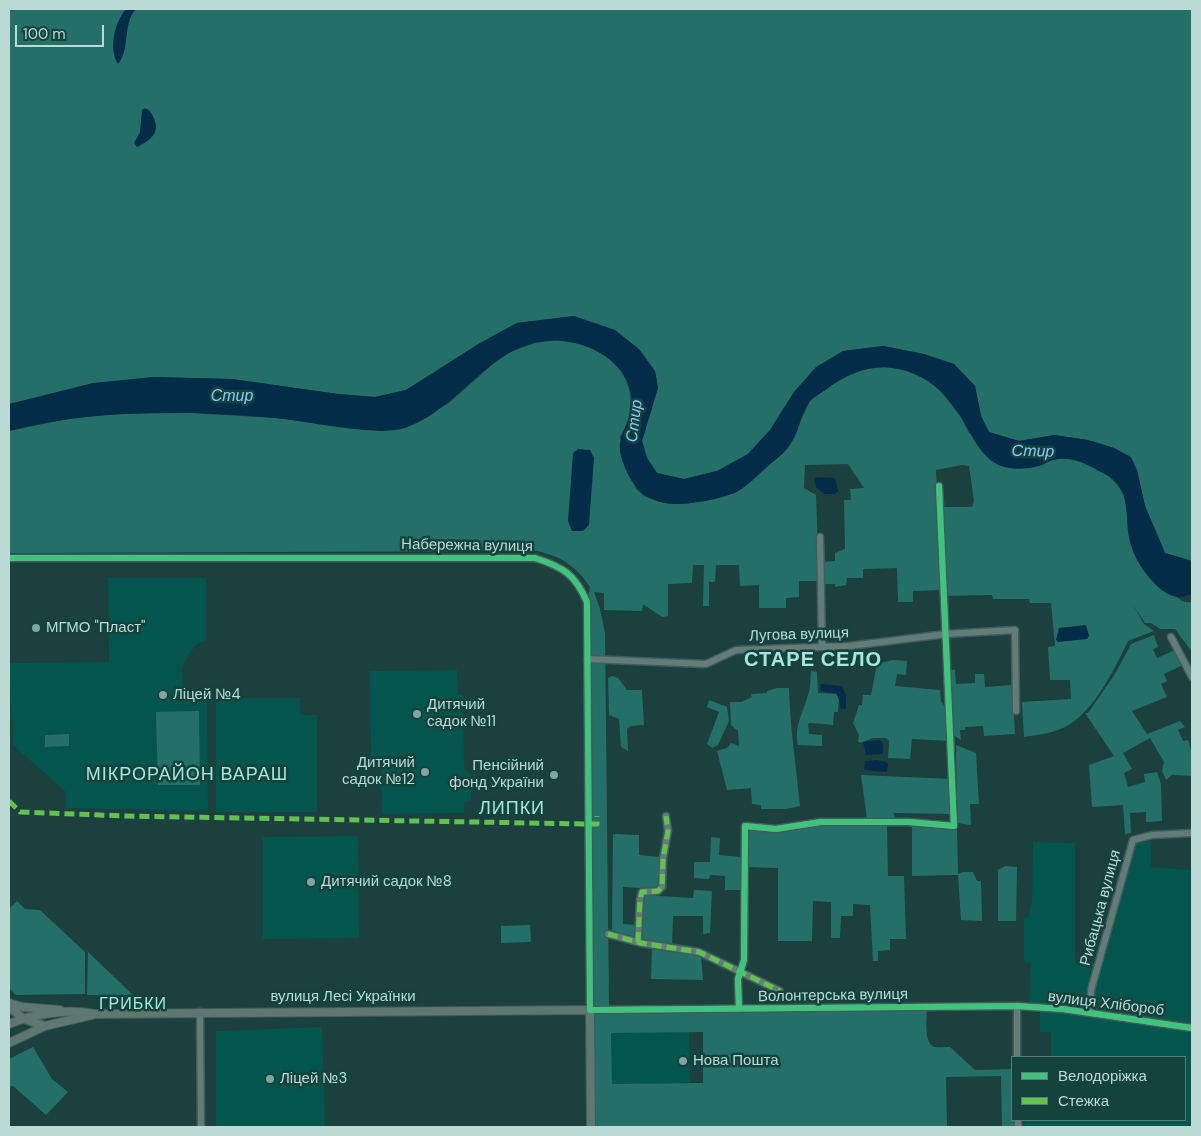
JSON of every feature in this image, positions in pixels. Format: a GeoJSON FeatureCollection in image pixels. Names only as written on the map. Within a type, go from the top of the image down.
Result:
{"type":"FeatureCollection","features":[{"type":"Feature","properties":{"kind":"main road"},"geometry":{"type":"LineString","coordinates":[[9,1003],[22,1007],[95,1014]]}},
{"type":"Feature","properties":{"kind":"main road"},"geometry":{"type":"LineString","coordinates":[[9,1007],[24,1019],[45,1026]]}},
{"type":"Feature","properties":{"kind":"main road","name":"вулиця Лесі Українки"},"geometry":{"type":"LineString","coordinates":[[95,1014],[590,1010]]}},
{"type":"Feature","properties":{"kind":"main road"},"geometry":{"type":"LineString","coordinates":[[590,1010],[591,1127]]}},
{"type":"Feature","properties":{"kind":"main road"},"geometry":{"type":"LineString","coordinates":[[9,1024],[24,1019],[74,1011]]}},
{"type":"Feature","properties":{"kind":"main road"},"geometry":{"type":"LineString","coordinates":[[9,1043],[45,1026],[95,1014]]}},
{"type":"Feature","properties":{"kind":"street"},"geometry":{"type":"LineString","coordinates":[[739,1009],[740,973],[744,960],[744,826],[776,829],[821,822],[908,822],[954,826],[939,486]]}},
{"type":"Feature","properties":{"kind":"street"},"geometry":{"type":"LineString","coordinates":[[820,537],[822,646]]}},
{"type":"Feature","properties":{"kind":"street","name":"Набережна вулиця"},"geometry":{"type":"LineString","coordinates":[[9,558],[535,558],[554,564],[572,576],[586,602],[590,1010]]}},
{"type":"Feature","properties":{"kind":"street","name":"Лугова вулиця"},"geometry":{"type":"LineString","coordinates":[[587,659],[706,664],[736,650],[849,646],[946,634],[1015,630],[1016,711]]}},
{"type":"Feature","properties":{"kind":"street"},"geometry":{"type":"LineString","coordinates":[[1170,637],[1192,677]]}},
{"type":"Feature","properties":{"kind":"street"},"geometry":{"type":"LineString","coordinates":[[638,942],[642,892],[658,891],[662,886],[662,859],[668,831],[666,816]]}},
{"type":"Feature","properties":{"kind":"street","name":"Рибацька вулиця"},"geometry":{"type":"LineString","coordinates":[[1090,1013],[1091,990],[1133,840],[1152,835],[1192,833]]}},
{"type":"Feature","properties":{"kind":"street"},"geometry":{"type":"LineString","coordinates":[[608,934],[638,942],[699,952],[780,991]]}},
{"type":"Feature","properties":{"kind":"street"},"geometry":{"type":"LineString","coordinates":[[1017,1006],[1017,1056]]}},
{"type":"Feature","properties":{"kind":"street","name":"Волонтерська вулиця"},"geometry":{"type":"LineString","coordinates":[[590,1010],[1017,1006]]}},
{"type":"Feature","properties":{"kind":"street","name":"вулиця Хлібороб"},"geometry":{"type":"LineString","coordinates":[[1017,1006],[1090,1013],[1192,1028]]}},
{"type":"Feature","properties":{"kind":"street"},"geometry":{"type":"LineString","coordinates":[[200,1012],[201,1127]]}},
{"type":"Feature","properties":{"kind":"shaded area"},"geometry":{"type":"Polygon","coordinates":[[[9,9],[1192,9],[1192,561],[1165,553],[1145,506],[1137,470],[1114,448],[1088,440],[1054,435],[1019,441],[989,432],[981,416],[975,386],[954,364],[924,354],[883,346],[843,351],[817,367],[794,392],[770,430],[748,454],[717,471],[684,479],[657,473],[647,458],[642,441],[658,388],[655,371],[574,316],[517,323],[480,343],[406,390],[375,397],[338,394],[232,379],[153,377],[9,404],[9,9]]]}},
{"type":"Feature","properties":{"kind":"shaded area"},"geometry":{"type":"Polygon","coordinates":[[[560,340],[594,349],[616,365],[624,375],[630,399],[630,411],[620,437],[636,489],[644,496],[665,503],[686,504],[735,493],[753,480],[788,448],[810,401],[840,379],[861,369],[886,367],[910,371],[935,384],[961,417],[969,433],[1039,466],[1053,460],[1063,459],[1074,459],[1084,462],[1104,473],[1119,488],[1124,496],[1127,509],[1130,541],[1142,568],[1163,589],[1183,601],[1192,602],[1192,652],[1175,629],[1160,629],[1151,623],[1145,623],[1133,605],[1144,624],[1154,631],[1128,641],[1116,666],[1100,692],[1081,716],[1058,730],[1046,733],[1024,737],[1022,702],[1071,699],[1070,680],[1050,680],[1048,647],[1055,646],[1051,603],[1030,603],[1029,599],[993,599],[992,595],[943,596],[942,590],[913,591],[913,602],[898,602],[897,568],[863,569],[863,578],[847,578],[846,585],[835,587],[835,584],[824,584],[822,562],[835,561],[835,553],[845,549],[844,500],[851,500],[850,489],[864,488],[848,464],[805,465],[804,488],[816,495],[819,581],[799,581],[799,597],[786,598],[786,608],[759,608],[759,585],[740,586],[739,565],[716,565],[715,582],[709,582],[709,606],[703,606],[704,565],[693,565],[692,583],[668,584],[668,616],[662,617],[643,604],[642,611],[604,610],[604,593],[594,592],[605,633],[609,1009],[927,1008],[927,1035],[928,1040],[934,1047],[950,1047],[975,1070],[1011,1069],[1011,1121],[1018,1121],[1018,1127],[1002,1127],[1001,1076],[946,1077],[947,1127],[591,1127],[587,602],[590,587],[574,568],[561,559],[537,551],[9,553],[9,431],[72,418],[116,414],[189,413],[276,418],[381,431],[404,428],[449,403],[496,361],[510,352],[535,343],[560,340]],[[962,465],[936,470],[938,507],[972,507],[974,501],[969,466],[962,465]],[[703,1032],[611,1033],[612,1084],[703,1083],[703,1032]]]}},
{"type":"Feature","properties":{"kind":"shaded area"},"geometry":{"type":"Polygon","coordinates":[[[108,578],[206,578],[206,641],[197,644],[182,667],[183,697],[207,697],[208,811],[66,808],[66,792],[13,745],[9,663],[109,662],[108,578]]]}},
{"type":"Feature","properties":{"kind":"shaded area"},"geometry":{"type":"Polygon","coordinates":[[[1154,635],[1158,647],[1153,649],[1157,658],[1175,650],[1183,665],[1164,674],[1167,681],[1161,684],[1167,697],[1132,711],[1147,734],[1180,721],[1185,727],[1178,730],[1183,741],[1188,740],[1192,754],[1192,776],[1172,775],[1166,780],[1162,771],[1164,762],[1150,738],[1123,753],[1132,769],[1124,773],[1128,787],[1145,782],[1144,774],[1157,772],[1161,784],[1162,821],[1146,822],[1146,812],[1130,813],[1131,833],[1125,834],[1123,805],[1092,807],[1089,765],[1114,756],[1085,713],[1088,713],[1115,674],[1131,644],[1154,635]]]}},
{"type":"Feature","properties":{"kind":"shaded area"},"geometry":{"type":"Polygon","coordinates":[[[892,660],[907,661],[906,675],[897,674],[895,686],[940,690],[941,701],[945,707],[948,741],[912,739],[910,759],[888,758],[889,741],[886,738],[873,738],[860,743],[858,741],[859,735],[853,723],[859,705],[862,705],[863,695],[871,695],[877,664],[892,660]]]}},
{"type":"Feature","properties":{"kind":"shaded area"},"geometry":{"type":"Polygon","coordinates":[[[457,670],[458,695],[463,695],[464,768],[471,775],[471,801],[464,802],[464,813],[382,814],[381,762],[371,762],[370,671],[457,670]]]}},
{"type":"Feature","properties":{"kind":"shaded area"},"geometry":{"type":"Polygon","coordinates":[[[948,670],[955,670],[956,684],[975,683],[975,674],[984,674],[985,687],[1012,685],[1015,734],[984,736],[983,726],[965,727],[965,730],[960,730],[961,740],[952,734],[948,670]]]}},
{"type":"Feature","properties":{"kind":"shaded area"},"geometry":{"type":"Polygon","coordinates":[[[811,671],[817,672],[818,693],[836,694],[839,697],[838,712],[834,712],[833,725],[808,724],[809,734],[822,735],[822,746],[798,745],[798,726],[809,692],[811,671]]]}},
{"type":"Feature","properties":{"kind":"shaded area"},"geometry":{"type":"Polygon","coordinates":[[[612,676],[618,678],[627,690],[642,690],[644,725],[631,726],[627,729],[628,751],[621,747],[619,719],[609,715],[608,678],[612,676]]]}},
{"type":"Feature","properties":{"kind":"shaded area"},"geometry":{"type":"Polygon","coordinates":[[[777,688],[789,688],[800,806],[786,809],[761,809],[761,805],[752,804],[751,788],[727,790],[717,751],[727,748],[731,743],[739,746],[738,731],[731,725],[730,702],[741,702],[752,697],[751,694],[767,693],[767,691],[777,688]]]}},
{"type":"Feature","properties":{"kind":"shaded area"},"geometry":{"type":"Polygon","coordinates":[[[216,698],[300,698],[300,715],[317,715],[317,812],[216,812],[216,698]]]}},
{"type":"Feature","properties":{"kind":"shaded area"},"geometry":{"type":"Polygon","coordinates":[[[709,700],[727,707],[729,721],[718,745],[712,748],[707,744],[719,712],[707,707],[709,700]]]}},
{"type":"Feature","properties":{"kind":"shaded area"},"geometry":{"type":"Polygon","coordinates":[[[199,711],[200,785],[158,785],[156,712],[199,711]]]}},
{"type":"Feature","properties":{"kind":"shaded area"},"geometry":{"type":"Polygon","coordinates":[[[69,734],[69,746],[45,747],[45,735],[69,734]]]}},
{"type":"Feature","properties":{"kind":"shaded area"},"geometry":{"type":"Polygon","coordinates":[[[956,745],[976,753],[979,804],[970,804],[971,825],[957,823],[956,745]]]}},
{"type":"Feature","properties":{"kind":"shaded area"},"geometry":{"type":"Polygon","coordinates":[[[861,775],[951,779],[953,814],[894,813],[895,821],[867,819],[861,775]]]}},
{"type":"Feature","properties":{"kind":"shaded area"},"geometry":{"type":"Polygon","coordinates":[[[822,824],[887,825],[888,876],[904,876],[906,939],[890,939],[890,950],[878,951],[878,961],[873,961],[870,905],[853,904],[853,916],[841,916],[840,938],[831,938],[831,902],[813,901],[812,941],[778,941],[778,868],[746,867],[747,832],[749,830],[822,824]]]}},
{"type":"Feature","properties":{"kind":"shaded area"},"geometry":{"type":"Polygon","coordinates":[[[912,826],[957,829],[958,874],[973,872],[977,881],[981,881],[982,921],[961,920],[958,875],[912,876],[912,826]]]}},
{"type":"Feature","properties":{"kind":"shaded area"},"geometry":{"type":"Polygon","coordinates":[[[613,834],[639,835],[639,855],[660,857],[659,887],[655,889],[623,887],[623,924],[637,925],[636,937],[612,931],[613,834]]]}},
{"type":"Feature","properties":{"kind":"shaded area","name":"Дитячий садок №8"},"geometry":{"type":"Polygon","coordinates":[[[358,836],[359,938],[263,939],[263,837],[358,836]]]}},
{"type":"Feature","properties":{"kind":"shaded area"},"geometry":{"type":"Polygon","coordinates":[[[711,837],[720,838],[719,855],[742,857],[742,890],[725,890],[725,876],[710,875],[709,879],[694,878],[694,862],[710,862],[711,837]]]}},
{"type":"Feature","properties":{"kind":"shaded area"},"geometry":{"type":"Polygon","coordinates":[[[1151,841],[1151,867],[1192,870],[1192,1127],[1024,1127],[1025,1121],[1186,1121],[1186,1056],[1051,1056],[1051,1032],[1040,1032],[1040,1008],[1029,1008],[1031,963],[1024,962],[1024,917],[1028,917],[1032,902],[1033,842],[1075,843],[1075,964],[1099,963],[1126,865],[1137,843],[1151,841]]]}},
{"type":"Feature","properties":{"kind":"shaded area"},"geometry":{"type":"Polygon","coordinates":[[[1005,866],[1017,867],[1016,921],[998,921],[998,870],[1005,866]]]}},
{"type":"Feature","properties":{"kind":"shaded area"},"geometry":{"type":"Polygon","coordinates":[[[694,890],[712,891],[710,933],[703,934],[703,916],[673,916],[672,946],[642,940],[643,895],[693,898],[694,890]]]}},
{"type":"Feature","properties":{"kind":"shaded area"},"geometry":{"type":"Polygon","coordinates":[[[17,901],[25,909],[40,910],[85,952],[85,994],[16,995],[9,988],[9,909],[17,901]]]}},
{"type":"Feature","properties":{"kind":"shaded area"},"geometry":{"type":"Polygon","coordinates":[[[530,925],[531,942],[501,943],[501,926],[530,925]]]}},
{"type":"Feature","properties":{"kind":"shaded area"},"geometry":{"type":"Polygon","coordinates":[[[652,947],[701,955],[703,980],[651,979],[652,947]]]}},
{"type":"Feature","properties":{"kind":"shaded area"},"geometry":{"type":"Polygon","coordinates":[[[88,952],[133,995],[87,995],[88,952]]]}},
{"type":"Feature","properties":{"kind":"shaded area","name":"Ліцей №3"},"geometry":{"type":"Polygon","coordinates":[[[322,1027],[325,1127],[216,1127],[216,1031],[322,1027]]]}},
{"type":"Feature","properties":{"kind":"shaded area"},"geometry":{"type":"Polygon","coordinates":[[[689,1032],[690,1083],[612,1084],[611,1033],[689,1032]]]}},
{"type":"Feature","properties":{"kind":"shaded area"},"geometry":{"type":"Polygon","coordinates":[[[33,1047],[52,1079],[68,1092],[46,1115],[13,1086],[9,1086],[9,1059],[33,1047]]]}},
{"type":"Feature","properties":{"kind":"water"},"geometry":{"type":"Polygon","coordinates":[[[126,9],[136,9],[129,22],[124,51],[118,64],[113,51],[114,35],[122,14],[126,9]]]}},
{"type":"Feature","properties":{"kind":"water"},"geometry":{"type":"Polygon","coordinates":[[[145,108],[153,116],[156,127],[150,139],[137,147],[134,143],[140,132],[142,110],[145,108]]]}},
{"type":"Feature","properties":{"kind":"water","name":"Стир"},"geometry":{"type":"Polygon","coordinates":[[[574,316],[615,330],[639,349],[655,371],[658,388],[642,441],[647,458],[657,473],[684,479],[717,471],[748,454],[770,430],[794,392],[816,367],[843,351],[883,346],[924,354],[954,364],[975,386],[981,416],[989,432],[1019,441],[1054,435],[1088,440],[1114,448],[1131,457],[1137,470],[1145,506],[1165,553],[1192,561],[1192,595],[1179,597],[1169,595],[1161,590],[1147,575],[1132,549],[1125,502],[1120,488],[1112,478],[1086,464],[1070,459],[1053,460],[1035,467],[1010,468],[1001,466],[993,462],[981,450],[959,414],[940,390],[921,377],[891,368],[880,367],[858,372],[838,381],[814,397],[807,406],[794,438],[788,447],[742,488],[720,498],[681,504],[664,503],[649,498],[637,488],[628,474],[621,457],[620,446],[621,438],[631,412],[631,393],[627,381],[620,370],[611,360],[588,347],[562,341],[538,342],[517,349],[498,360],[425,419],[405,428],[377,431],[242,415],[141,413],[74,419],[9,431],[9,404],[93,383],[153,377],[232,379],[338,394],[375,397],[406,390],[480,343],[517,323],[574,316]]]}},
{"type":"Feature","properties":{"kind":"water"},"geometry":{"type":"Polygon","coordinates":[[[578,449],[590,450],[594,458],[589,525],[583,531],[572,531],[568,521],[573,453],[578,449]]]}},
{"type":"Feature","properties":{"kind":"water"},"geometry":{"type":"Polygon","coordinates":[[[816,477],[835,478],[838,491],[835,494],[824,494],[816,487],[814,480],[816,477]]]}},
{"type":"Feature","properties":{"kind":"water"},"geometry":{"type":"Polygon","coordinates":[[[1086,625],[1089,636],[1087,639],[1058,642],[1056,640],[1059,628],[1086,625]]]}},
{"type":"Feature","properties":{"kind":"water"},"geometry":{"type":"Polygon","coordinates":[[[821,684],[842,686],[846,695],[846,709],[841,709],[837,694],[820,690],[821,684]]]}},
{"type":"Feature","properties":{"kind":"water"},"geometry":{"type":"Polygon","coordinates":[[[880,740],[883,744],[883,754],[866,755],[863,742],[880,740]]]}},
{"type":"Feature","properties":{"kind":"water"},"geometry":{"type":"Polygon","coordinates":[[[877,760],[888,764],[887,772],[864,770],[865,761],[877,760]]]}},
{"type":"Feature","properties":{"kind":"marked path"},"geometry":{"type":"LineString","coordinates":[[9,801],[20,812],[127,816],[589,824],[597,824],[597,816]]}},
{"type":"Feature","properties":{"kind":"marked path"},"geometry":{"type":"LineString","coordinates":[[638,942],[642,892],[658,891],[662,887],[663,859],[668,831],[666,816]]}},
{"type":"Feature","properties":{"kind":"marked path"},"geometry":{"type":"LineString","coordinates":[[608,934],[641,943],[699,952],[780,991]]}},
{"type":"Feature","properties":{"kind":"cycle path"},"geometry":{"type":"LineString","coordinates":[[739,1009],[738,979],[744,960],[745,826],[776,829],[821,822],[909,822],[954,826],[939,486]]}},
{"type":"Feature","properties":{"kind":"cycle path"},"geometry":{"type":"LineString","coordinates":[[9,558],[535,558],[561,568],[573,578],[587,602],[590,1010],[1017,1006],[1063,1009],[1192,1028]]}},
{"type":"Feature","properties":{"kind":"place","name":"МГМО \"Пласт\""},"geometry":{"type":"Point","coordinates":[36,628]}},
{"type":"Feature","properties":{"kind":"place","name":"Ліцей №4"},"geometry":{"type":"Point","coordinates":[163,695]}},
{"type":"Feature","properties":{"kind":"place","name":"Дитячий садок №11"},"geometry":{"type":"Point","coordinates":[417,714]}},
{"type":"Feature","properties":{"kind":"place","name":"Дитячий садок №12"},"geometry":{"type":"Point","coordinates":[425,772]}},
{"type":"Feature","properties":{"kind":"place","name":"Пенсійний фонд України"},"geometry":{"type":"Point","coordinates":[554,775]}},
{"type":"Feature","properties":{"kind":"place","name":"Дитячий садок №8"},"geometry":{"type":"Point","coordinates":[311,882]}},
{"type":"Feature","properties":{"kind":"place","name":"Нова Пошта"},"geometry":{"type":"Point","coordinates":[683,1061]}},
{"type":"Feature","properties":{"kind":"place","name":"Ліцей №3"},"geometry":{"type":"Point","coordinates":[270,1079]}},
{"type":"Feature","properties":{"kind":"district","name":"СТАРЕ СЕЛО"},"geometry":{"type":"Point","coordinates":[813,661]}},
{"type":"Feature","properties":{"kind":"district","name":"МІКРОРАЙОН ВАРАШ"},"geometry":{"type":"Point","coordinates":[187,775]}},
{"type":"Feature","properties":{"kind":"district","name":"ЛИПКИ"},"geometry":{"type":"Point","coordinates":[512,809]}},
{"type":"Feature","properties":{"kind":"district","name":"ГРИБКИ"},"geometry":{"type":"Point","coordinates":[133,1005]}}]}
